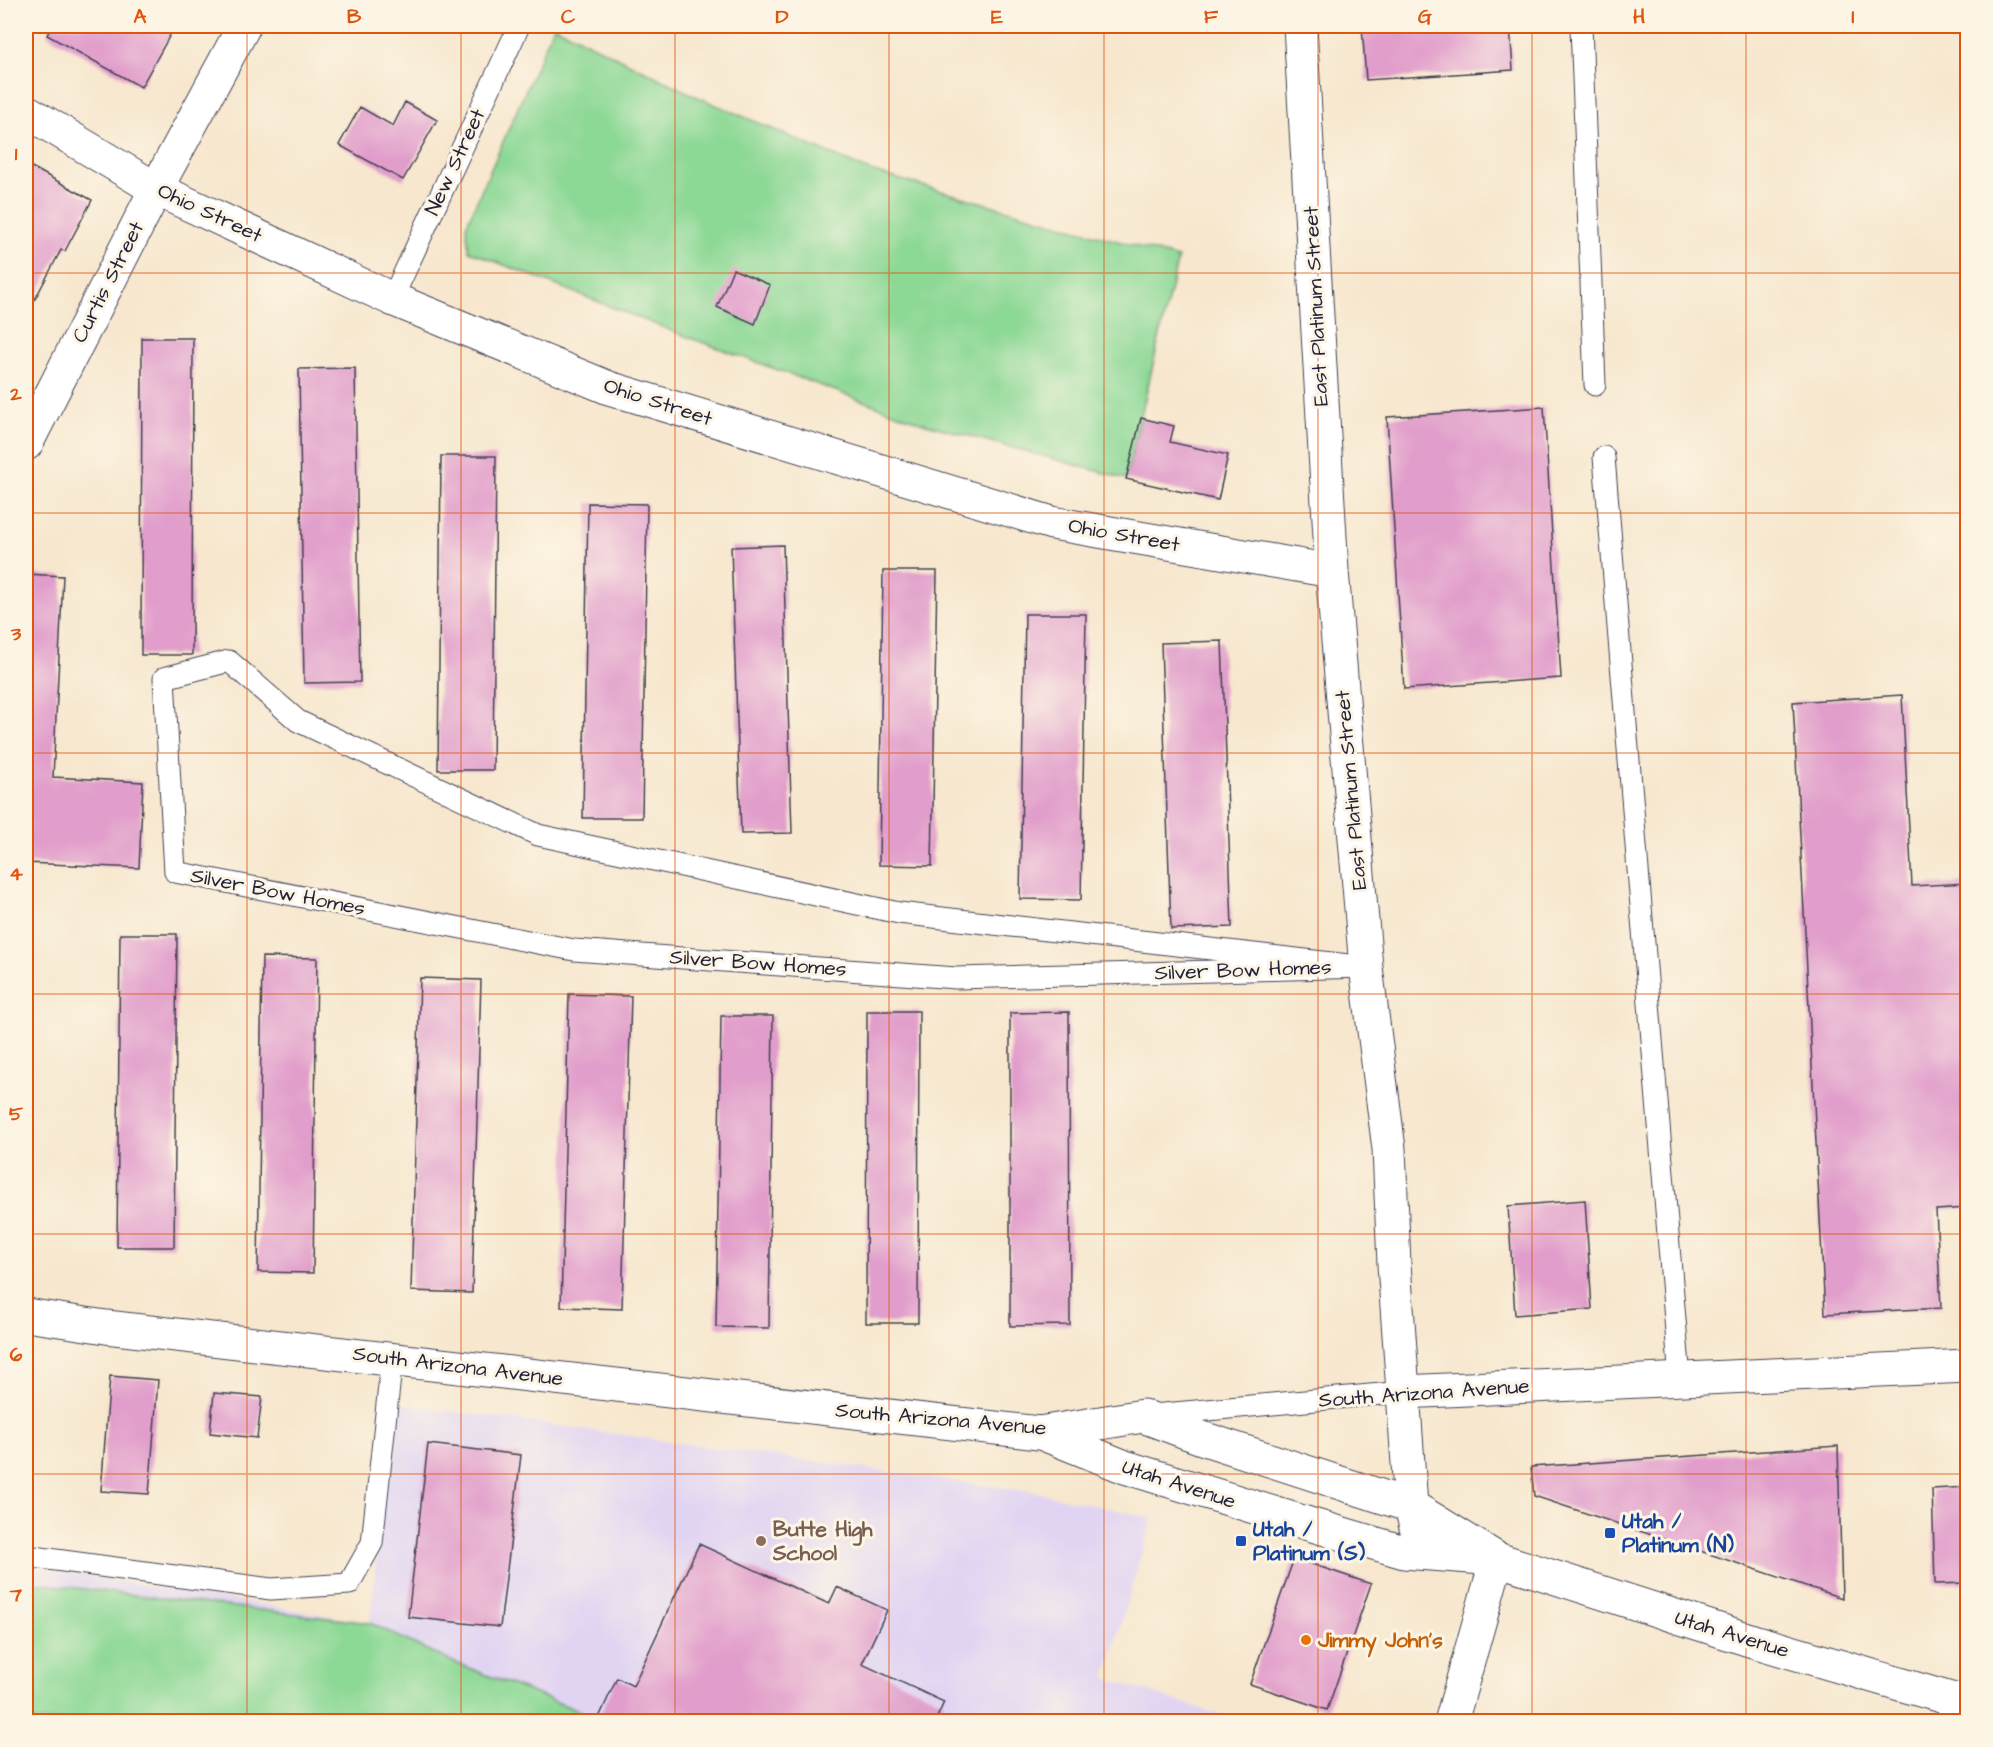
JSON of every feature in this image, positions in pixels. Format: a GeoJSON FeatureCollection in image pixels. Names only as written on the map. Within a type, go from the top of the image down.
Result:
{"type":"FeatureCollection","features":[{"type":"Feature","properties":{"kind":"street","name":"Curtis Street"},"geometry":{"type":"LineString","coordinates":[[26,444],[156,189],[244,26]]}},
{"type":"Feature","properties":{"kind":"street","name":"East Platinum Street"},"geometry":{"type":"LineString","coordinates":[[1300,26],[1332,571],[1366,967],[1389,1149],[1394,1264],[1411,1506],[1422,1553]]}},
{"type":"Feature","properties":{"kind":"street","name":"Ohio Street"},"geometry":{"type":"LineString","coordinates":[[26,111],[156,189],[392,298],[609,388],[1052,523],[1332,571]]}},
{"type":"Feature","properties":{"kind":"street","name":"South Arizona Avenue"},"geometry":{"type":"LineString","coordinates":[[26,1315],[106,1327],[1039,1433],[1143,1416]]}},
{"type":"Feature","properties":{"kind":"street","name":"South Arizona Avenue"},"geometry":{"type":"LineString","coordinates":[[1403,1392],[1968,1366]]}},
{"type":"Feature","properties":{"kind":"street","name":"Utah Avenue"},"geometry":{"type":"LineString","coordinates":[[1143,1416],[1202,1438],[1411,1506],[1497,1559]]}},
{"type":"Feature","properties":{"kind":"street","name":"Utah Avenue"},"geometry":{"type":"LineString","coordinates":[[1039,1433],[1125,1467],[1195,1490],[1404,1552],[1497,1559],[1753,1641],[1968,1704]]}},
{"type":"Feature","properties":{"kind":"street"},"geometry":{"type":"LineString","coordinates":[[1451,1722],[1497,1559]]}},
{"type":"Feature","properties":{"kind":"lane","name":"New Street"},"geometry":{"type":"LineString","coordinates":[[392,298],[519,26]]}},
{"type":"Feature","properties":{"kind":"lane"},"geometry":{"type":"LineString","coordinates":[[1581,26],[1595,385]]}},
{"type":"Feature","properties":{"kind":"lane"},"geometry":{"type":"LineString","coordinates":[[1604,457],[1680,1380]]}},
{"type":"Feature","properties":{"kind":"lane","name":"Silver Bow Homes"},"geometry":{"type":"LineString","coordinates":[[229,661],[298,721],[538,835],[899,913],[1366,967],[956,978],[574,950],[175,872],[164,678],[229,661]]}},
{"type":"Feature","properties":{"kind":"lane"},"geometry":{"type":"LineString","coordinates":[[26,1556],[271,1589],[349,1584],[372,1543],[392,1358]]}},
{"type":"Feature","properties":{"kind":"lane","name":"South Arizona Avenue"},"geometry":{"type":"LineString","coordinates":[[1143,1416],[1403,1392]]}},
{"type":"Feature","properties":{"kind":"shaded area","name":"Butte High School"},"geometry":{"type":"Polygon","coordinates":[[[391,1403],[1035,1492],[1152,1518],[1105,1678],[1240,1721],[26,1721],[26,1565],[370,1623],[391,1403]]]}},
{"type":"Feature","properties":{"kind":"green space"},"geometry":{"type":"Polygon","coordinates":[[[554,26],[693,95],[870,171],[1178,258],[1126,479],[926,424],[685,336],[469,251],[466,226],[554,26]]]}},
{"type":"Feature","properties":{"kind":"green space"},"geometry":{"type":"Polygon","coordinates":[[[26,1582],[370,1623],[448,1660],[582,1712],[577,1722],[26,1721],[26,1582]]]}},
{"type":"Feature","properties":{"kind":"building"},"geometry":{"type":"Polygon","coordinates":[[[52,26],[175,26],[141,87],[47,35],[52,26]]]}},
{"type":"Feature","properties":{"kind":"building"},"geometry":{"type":"Polygon","coordinates":[[[1362,26],[1510,26],[1513,70],[1366,80],[1362,26]]]}},
{"type":"Feature","properties":{"kind":"building"},"geometry":{"type":"Polygon","coordinates":[[[405,102],[437,120],[403,180],[339,145],[360,107],[393,126],[405,102]]]}},
{"type":"Feature","properties":{"kind":"building"},"geometry":{"type":"Polygon","coordinates":[[[26,164],[92,200],[65,251],[61,250],[26,316],[26,164]]]}},
{"type":"Feature","properties":{"kind":"building"},"geometry":{"type":"Polygon","coordinates":[[[733,269],[770,285],[755,324],[717,307],[733,269]]]}},
{"type":"Feature","properties":{"kind":"building"},"geometry":{"type":"Polygon","coordinates":[[[142,338],[193,338],[192,655],[141,655],[142,338]]]}},
{"type":"Feature","properties":{"kind":"building"},"geometry":{"type":"Polygon","coordinates":[[[355,368],[360,682],[304,683],[299,369],[355,368]]]}},
{"type":"Feature","properties":{"kind":"building"},"geometry":{"type":"Polygon","coordinates":[[[1544,407],[1561,678],[1404,689],[1387,417],[1544,407]]]}},
{"type":"Feature","properties":{"kind":"building"},"geometry":{"type":"Polygon","coordinates":[[[1141,418],[1174,426],[1170,442],[1228,455],[1218,500],[1126,479],[1141,418]]]}},
{"type":"Feature","properties":{"kind":"building"},"geometry":{"type":"Polygon","coordinates":[[[441,456],[496,456],[493,770],[438,770],[441,456]]]}},
{"type":"Feature","properties":{"kind":"building"},"geometry":{"type":"Polygon","coordinates":[[[588,503],[647,504],[642,818],[583,818],[588,503]]]}},
{"type":"Feature","properties":{"kind":"building"},"geometry":{"type":"Polygon","coordinates":[[[783,545],[792,833],[741,834],[731,547],[783,545]]]}},
{"type":"Feature","properties":{"kind":"building"},"geometry":{"type":"Polygon","coordinates":[[[883,571],[937,571],[932,866],[879,865],[883,571]]]}},
{"type":"Feature","properties":{"kind":"building"},"geometry":{"type":"Polygon","coordinates":[[[26,574],[63,576],[53,777],[143,782],[139,868],[26,863],[26,574]]]}},
{"type":"Feature","properties":{"kind":"building"},"geometry":{"type":"Polygon","coordinates":[[[1025,614],[1086,614],[1081,900],[1020,899],[1025,614]]]}},
{"type":"Feature","properties":{"kind":"building"},"geometry":{"type":"Polygon","coordinates":[[[1222,641],[1232,927],[1171,929],[1161,643],[1222,641]]]}},
{"type":"Feature","properties":{"kind":"building"},"geometry":{"type":"Polygon","coordinates":[[[1902,695],[1912,886],[1968,883],[1968,1208],[1936,1210],[1941,1308],[1825,1314],[1793,702],[1902,695]]]}},
{"type":"Feature","properties":{"kind":"building"},"geometry":{"type":"Polygon","coordinates":[[[120,934],[177,934],[174,1247],[117,1247],[120,934]]]}},
{"type":"Feature","properties":{"kind":"building"},"geometry":{"type":"Polygon","coordinates":[[[262,957],[317,958],[313,1273],[258,1272],[262,957]]]}},
{"type":"Feature","properties":{"kind":"building"},"geometry":{"type":"Polygon","coordinates":[[[420,978],[481,980],[472,1293],[411,1291],[420,978]]]}},
{"type":"Feature","properties":{"kind":"building"},"geometry":{"type":"Polygon","coordinates":[[[569,994],[631,996],[622,1309],[561,1307],[569,994]]]}},
{"type":"Feature","properties":{"kind":"building"},"geometry":{"type":"Polygon","coordinates":[[[867,1011],[919,1011],[918,1323],[866,1323],[867,1011]]]}},
{"type":"Feature","properties":{"kind":"building"},"geometry":{"type":"Polygon","coordinates":[[[1069,1012],[1070,1325],[1010,1326],[1010,1013],[1069,1012]]]}},
{"type":"Feature","properties":{"kind":"building"},"geometry":{"type":"Polygon","coordinates":[[[721,1016],[773,1016],[769,1328],[716,1327],[721,1016]]]}},
{"type":"Feature","properties":{"kind":"building"},"geometry":{"type":"Polygon","coordinates":[[[1585,1200],[1592,1309],[1515,1315],[1508,1206],[1585,1200]]]}},
{"type":"Feature","properties":{"kind":"building"},"geometry":{"type":"Polygon","coordinates":[[[110,1376],[158,1380],[149,1494],[101,1491],[110,1376]]]}},
{"type":"Feature","properties":{"kind":"building"},"geometry":{"type":"Polygon","coordinates":[[[214,1393],[262,1397],[257,1438],[210,1433],[214,1393]]]}},
{"type":"Feature","properties":{"kind":"building"},"geometry":{"type":"Polygon","coordinates":[[[428,1444],[521,1455],[500,1627],[408,1617],[428,1444]]]}},
{"type":"Feature","properties":{"kind":"building"},"geometry":{"type":"Polygon","coordinates":[[[1838,1446],[1842,1598],[1534,1496],[1531,1467],[1838,1446]]]}},
{"type":"Feature","properties":{"kind":"building"},"geometry":{"type":"Polygon","coordinates":[[[1968,1487],[1968,1583],[1935,1584],[1932,1489],[1968,1487]]]}},
{"type":"Feature","properties":{"kind":"building"},"geometry":{"type":"Polygon","coordinates":[[[699,1544],[829,1604],[837,1587],[887,1610],[862,1664],[944,1702],[935,1722],[597,1722],[617,1678],[633,1686],[699,1544]]]}},
{"type":"Feature","properties":{"kind":"building"},"geometry":{"type":"Polygon","coordinates":[[[1294,1558],[1371,1584],[1327,1710],[1250,1684],[1294,1558]]]}},
{"type":"Feature","properties":{"kind":"place","name":"Utah / Platinum (N)"},"geometry":{"type":"Point","coordinates":[1610,1533]}},
{"type":"Feature","properties":{"kind":"place","name":"Butte High School"},"geometry":{"type":"Point","coordinates":[761,1541]}},
{"type":"Feature","properties":{"kind":"place","name":"Utah / Platinum (S)"},"geometry":{"type":"Point","coordinates":[1241,1541]}},
{"type":"Feature","properties":{"kind":"place","name":"Jimmy John's"},"geometry":{"type":"Point","coordinates":[1306,1640]}}]}
